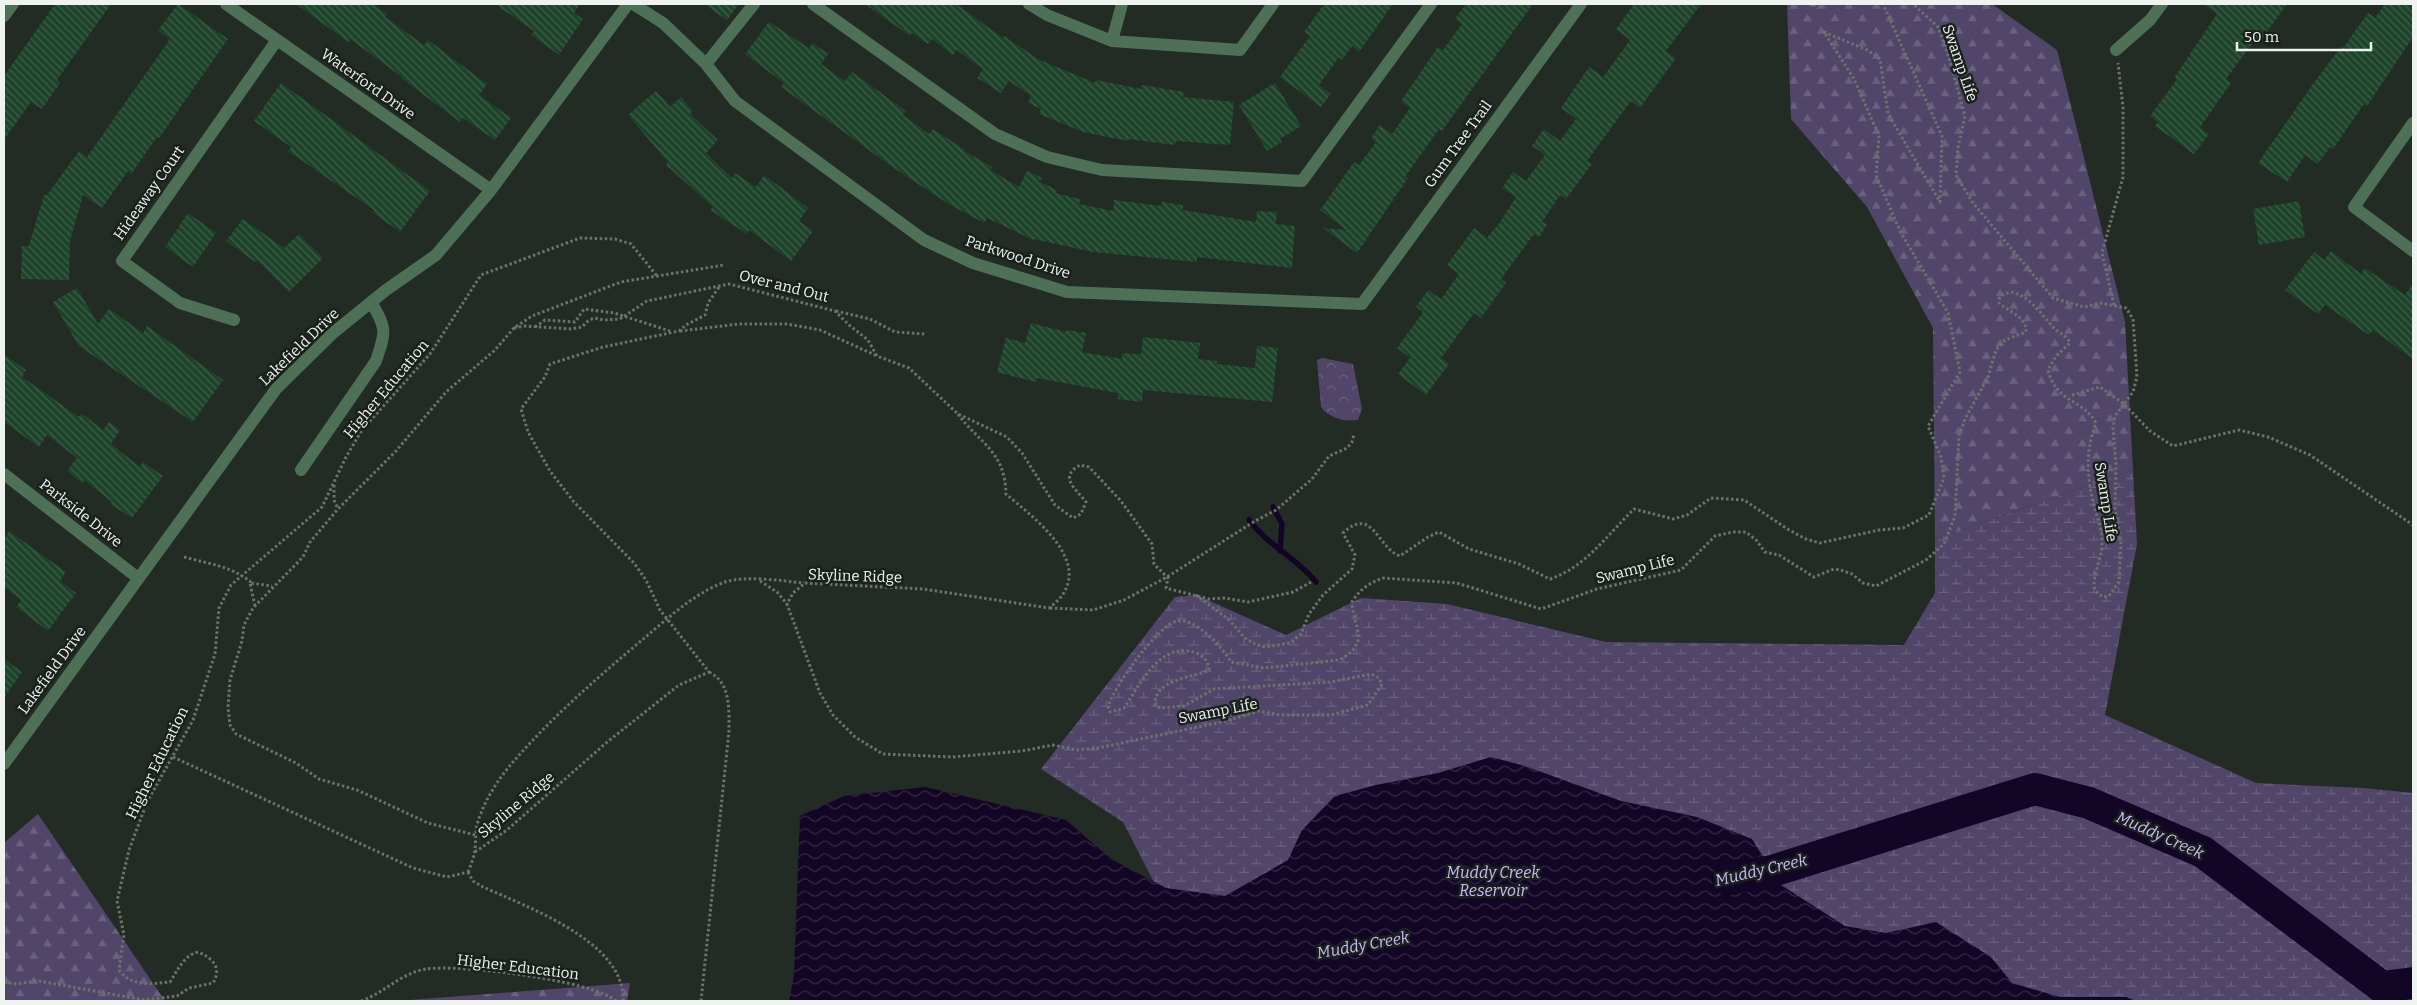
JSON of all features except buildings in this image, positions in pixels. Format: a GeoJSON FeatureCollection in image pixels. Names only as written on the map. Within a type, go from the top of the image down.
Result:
{"type":"FeatureCollection","features":[{"type":"Feature","properties":{"kind":"street"},"geometry":{"type":"LineString","coordinates":[[4,16],[13,4]]}},
{"type":"Feature","properties":{"kind":"street","name":"Waterford Drive"},"geometry":{"type":"LineString","coordinates":[[226,4],[491,190]]}},
{"type":"Feature","properties":{"kind":"street","name":"Lakefield Drive"},"geometry":{"type":"LineString","coordinates":[[4,764],[276,389],[333,333],[436,254],[491,190],[628,4]]}},
{"type":"Feature","properties":{"kind":"street","name":"Parkwood Drive"},"geometry":{"type":"LineString","coordinates":[[633,4],[662,24],[706,64],[735,101],[924,240],[973,263],[1067,292],[1362,304]]}},
{"type":"Feature","properties":{"kind":"street"},"geometry":{"type":"LineString","coordinates":[[706,64],[754,4]]}},
{"type":"Feature","properties":{"kind":"street"},"geometry":{"type":"LineString","coordinates":[[813,4],[995,134],[1047,157],[1102,170],[1302,181],[1431,4]]}},
{"type":"Feature","properties":{"kind":"street"},"geometry":{"type":"LineString","coordinates":[[1029,4],[1047,15],[1112,41],[1240,50],[1273,4]]}},
{"type":"Feature","properties":{"kind":"street"},"geometry":{"type":"LineString","coordinates":[[1112,41],[1122,4]]}},
{"type":"Feature","properties":{"kind":"street","name":"Gum Tree Trail"},"geometry":{"type":"LineString","coordinates":[[1362,304],[1581,4]]}},
{"type":"Feature","properties":{"kind":"street"},"geometry":{"type":"LineString","coordinates":[[2116,50],[2150,20],[2162,4]]}},
{"type":"Feature","properties":{"kind":"street","name":"Hideaway Court"},"geometry":{"type":"LineString","coordinates":[[234,320],[180,303],[122,261],[277,40]]}},
{"type":"Feature","properties":{"kind":"street"},"geometry":{"type":"LineString","coordinates":[[2413,123],[2354,207],[2413,251]]}},
{"type":"Feature","properties":{"kind":"street"},"geometry":{"type":"LineString","coordinates":[[301,470],[376,361],[383,342],[384,326],[371,302]]}},
{"type":"Feature","properties":{"kind":"street","name":"Parkside Drive"},"geometry":{"type":"LineString","coordinates":[[4,474],[138,578]]}},
{"type":"Feature","properties":{"kind":"path"},"geometry":{"type":"LineString","coordinates":[[1811,4],[1813,7],[1816,4]]}},
{"type":"Feature","properties":{"kind":"path","name":"Swamp Life"},"geometry":{"type":"LineString","coordinates":[[1196,596],[1228,619],[1245,638],[1265,647],[1278,646],[1290,643],[1301,634],[1309,614],[1323,595],[1352,569],[1355,555],[1343,533],[1352,525],[1364,524],[1371,528],[1393,553],[1400,556],[1428,537],[1439,532],[1469,549],[1519,564],[1550,579],[1570,570],[1581,562],[1604,542],[1634,509],[1673,519],[1687,515],[1711,498],[1727,497],[1744,500],[1806,539],[1820,543],[1880,530],[1903,528],[1930,516],[1944,478],[1941,457],[1928,426],[1960,372],[1948,313],[1900,231],[1876,176],[1880,136],[1854,79],[1824,32],[1867,50],[1880,59],[1888,114],[1940,202],[1942,136],[1883,4]]}},
{"type":"Feature","properties":{"kind":"path","name":"Swamp Life"},"geometry":{"type":"LineString","coordinates":[[787,604],[820,693],[833,715],[855,738],[883,754],[952,757],[1022,751],[1053,745],[1076,750],[1121,745],[1259,712],[1279,716],[1331,715],[1368,705],[1382,684],[1379,678],[1371,674],[1330,682],[1214,689],[1184,706],[1160,708],[1155,705],[1154,698],[1160,690],[1173,681],[1209,670],[1208,663],[1202,655],[1192,652],[1178,652],[1161,659],[1140,681],[1124,708],[1110,712],[1108,707],[1115,688],[1151,642],[1170,624],[1179,620],[1190,623],[1208,635],[1226,653],[1231,662],[1264,668],[1339,660],[1352,651],[1360,638],[1352,602],[1358,592],[1372,582],[1382,578],[1457,583],[1542,609],[1597,589],[1681,570],[1715,536],[1733,532],[1746,532],[1756,540],[1765,552],[1780,555],[1814,577],[1834,569],[1841,570],[1852,574],[1862,583],[1876,586],[1926,560],[1944,544],[1955,516],[1960,436],[1965,419],[1988,377],[1996,350],[2005,340],[2021,336],[2026,332],[2027,328],[2022,319],[1999,303],[1998,299],[2002,295],[2011,292],[2018,294],[2035,306],[2054,328],[2068,338],[2070,343],[2056,356],[2048,370],[2052,384],[2060,393],[2091,414],[2096,423],[2090,440],[2087,458],[2088,472],[2102,536],[2102,553],[2094,586],[2096,591],[2103,597],[2109,596],[2119,582],[2121,543],[2115,510],[2116,464],[2113,428],[2115,416],[2133,392],[2137,377],[2133,319],[2126,308],[2101,303],[2084,307],[2053,298],[1973,203],[1956,175],[1958,147],[1966,116],[1949,58],[1938,27],[1913,4]]}},
{"type":"Feature","properties":{"kind":"path"},"geometry":{"type":"LineString","coordinates":[[2114,305],[2102,253],[2123,177],[2123,107],[2116,50]]}},
{"type":"Feature","properties":{"kind":"path","name":"Higher Education"},"geometry":{"type":"LineString","coordinates":[[4,982],[16,984],[38,981],[144,1000],[177,996],[189,988],[212,983],[217,976],[216,965],[212,959],[198,952],[184,960],[170,982],[137,983],[125,979],[119,970],[124,934],[117,901],[129,850],[147,802],[174,757],[193,720],[215,654],[219,608],[231,585],[242,574],[259,563],[290,532],[322,507],[346,457],[362,430],[430,354],[481,275],[580,238],[615,239],[631,244],[657,276]]}},
{"type":"Feature","properties":{"kind":"path"},"geometry":{"type":"LineString","coordinates":[[474,835],[428,823],[357,790],[319,780],[296,763],[236,734],[230,725],[228,707],[230,680],[242,641],[244,625],[255,606],[272,586],[303,556],[310,542],[338,509],[396,451],[446,392],[495,350],[514,328],[532,316],[621,282],[724,265]]}},
{"type":"Feature","properties":{"kind":"path","name":"Over and Out"},"geometry":{"type":"LineString","coordinates":[[514,328],[525,326],[571,329],[582,327],[589,320],[596,318],[613,320],[626,316],[647,301],[677,293],[729,284],[835,311],[868,340],[877,356]]}},
{"type":"Feature","properties":{"kind":"path"},"geometry":{"type":"LineString","coordinates":[[679,331],[704,315],[708,303],[719,287]]}},
{"type":"Feature","properties":{"kind":"path"},"geometry":{"type":"LineString","coordinates":[[535,327],[545,320],[575,322],[584,309],[600,309],[670,332]]}},
{"type":"Feature","properties":{"kind":"path"},"geometry":{"type":"LineString","coordinates":[[835,311],[870,319],[895,332],[925,334]]}},
{"type":"Feature","properties":{"kind":"path"},"geometry":{"type":"LineString","coordinates":[[843,319],[848,314]]}},
{"type":"Feature","properties":{"kind":"path"},"geometry":{"type":"LineString","coordinates":[[701,1001],[729,731],[729,702],[719,677],[709,672],[660,610],[646,580],[634,563],[574,502],[550,471],[528,432],[520,409],[545,377],[550,364],[603,348],[670,332],[739,324],[787,324],[820,330],[833,338],[909,368],[958,414],[997,456],[1006,478],[1006,494],[1044,527],[1062,550],[1069,580],[1064,594],[1049,608]]}},
{"type":"Feature","properties":{"kind":"path"},"geometry":{"type":"LineString","coordinates":[[2072,395],[2100,387],[2124,404],[2150,432],[2173,446],[2239,430],[2268,437],[2310,455],[2413,525]]}},
{"type":"Feature","properties":{"kind":"path"},"geometry":{"type":"LineString","coordinates":[[958,414],[981,424],[1013,443],[1056,504],[1073,518],[1081,514],[1085,509],[1086,502],[1072,486],[1069,479],[1070,473],[1080,465],[1089,467],[1121,501],[1152,544],[1154,564],[1167,577],[1166,588],[1209,599],[1261,600],[1270,596],[1293,592],[1313,581]]}},
{"type":"Feature","properties":{"kind":"path","name":"Skyline Ridge"},"geometry":{"type":"LineString","coordinates":[[787,604],[792,593],[805,583],[923,589],[1049,608],[1093,610],[1124,600],[1167,577],[1255,521],[1275,511],[1312,479],[1328,456],[1347,448],[1352,442],[1354,434]]}},
{"type":"Feature","properties":{"kind":"path"},"geometry":{"type":"LineString","coordinates":[[334,485],[334,500],[338,509]]}},
{"type":"Feature","properties":{"kind":"path"},"geometry":{"type":"LineString","coordinates":[[184,557],[210,564],[219,564],[242,574],[252,583],[272,586]]}},
{"type":"Feature","properties":{"kind":"path"},"geometry":{"type":"LineString","coordinates":[[758,580],[777,592],[787,604]]}},
{"type":"Feature","properties":{"kind":"path"},"geometry":{"type":"LineString","coordinates":[[623,1001],[623,990],[617,974],[608,962],[580,936],[545,915],[473,882],[468,872],[475,852],[474,835],[480,814],[494,788],[512,763],[555,718],[667,619],[710,589],[726,581],[758,580],[805,583]]}},
{"type":"Feature","properties":{"kind":"path"},"geometry":{"type":"LineString","coordinates":[[252,583],[255,606]]}},
{"type":"Feature","properties":{"kind":"path","name":"Skyline Ridge"},"geometry":{"type":"LineString","coordinates":[[475,852],[507,830],[606,743],[679,685],[709,672]]}},
{"type":"Feature","properties":{"kind":"path"},"geometry":{"type":"LineString","coordinates":[[174,757],[413,868],[447,877],[468,872]]}},
{"type":"Feature","properties":{"kind":"path","name":"Higher Education"},"geometry":{"type":"LineString","coordinates":[[361,1001],[377,995],[401,977],[426,969],[468,969],[571,982],[609,995],[616,1001]]}},
{"type":"Feature","properties":{"kind":"green space"},"geometry":{"type":"Polygon","coordinates":[[[1787,4],[1992,4],[2057,50],[2125,322],[2133,470],[1935,539],[1933,328],[1867,207],[1791,119],[1787,4]]]}},
{"type":"Feature","properties":{"kind":"green space"},"geometry":{"type":"Polygon","coordinates":[[[1322,358],[1353,364],[1362,409],[1358,420],[1338,418],[1328,414],[1321,407],[1317,360],[1322,358]]]}},
{"type":"Feature","properties":{"kind":"green space"},"geometry":{"type":"Polygon","coordinates":[[[2133,470],[2137,544],[2105,715],[2256,783],[2363,788],[2413,793],[2413,1001],[1215,1001],[1123,822],[1041,769],[1175,597],[1196,595],[1286,635],[1361,598],[1447,604],[1606,642],[1904,645],[1935,593],[1935,539],[2133,470]]]}},
{"type":"Feature","properties":{"kind":"green space"},"geometry":{"type":"Polygon","coordinates":[[[38,814],[165,1001],[4,1001],[4,843],[38,814]]]}},
{"type":"Feature","properties":{"kind":"green space"},"geometry":{"type":"Polygon","coordinates":[[[630,983],[627,1001],[397,1001],[630,983]]]}},
{"type":"Feature","properties":{"kind":"water","name":"Muddy Creek Reservoir"},"geometry":{"type":"Polygon","coordinates":[[[1491,757],[1525,766],[1621,801],[1697,817],[1752,839],[1781,885],[1845,926],[1886,933],[1936,922],[1991,957],[2012,983],[2060,997],[2126,997],[2136,1001],[789,1001],[794,975],[800,816],[844,796],[925,787],[1066,820],[1111,859],[1166,888],[1225,896],[1288,860],[1302,830],[1335,796],[1376,785],[1438,773],[1491,757]]]}},
{"type":"Feature","properties":{"kind":"waterway"},"geometry":{"type":"LineString","coordinates":[[1273,507],[1282,524],[1280,551]]}},
{"type":"Feature","properties":{"kind":"waterway"},"geometry":{"type":"LineString","coordinates":[[1249,520],[1264,537],[1300,566],[1316,582]]}},
{"type":"Feature","properties":{"kind":"waterway","name":"Muddy Creek"},"geometry":{"type":"LineString","coordinates":[[1728,879],[1772,871],[2035,789],[2089,803],[2203,852],[2382,987],[2413,983]]}}]}
